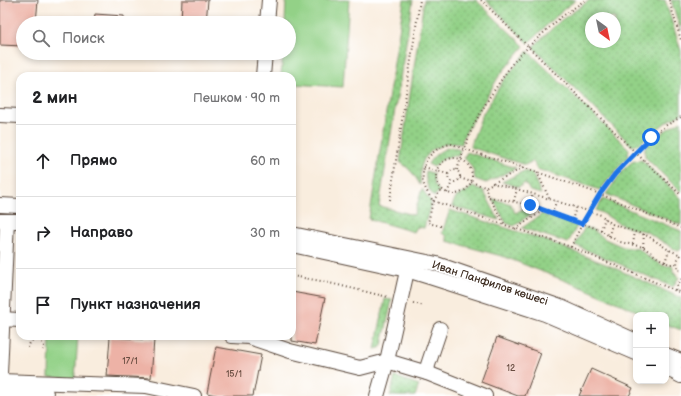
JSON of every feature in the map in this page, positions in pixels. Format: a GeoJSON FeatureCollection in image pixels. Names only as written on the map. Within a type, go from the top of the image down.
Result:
{"type":"FeatureCollection","features":[{"type":"Feature","properties":{"kind":"street"},"geometry":{"type":"LineString","coordinates":[[268,16],[269,0]]}},
{"type":"Feature","properties":{"kind":"street"},"geometry":{"type":"LineString","coordinates":[[263,72],[264,60]]}},
{"type":"Feature","properties":{"kind":"street"},"geometry":{"type":"LineString","coordinates":[[0,115],[16,116]]}},
{"type":"Feature","properties":{"kind":"street"},"geometry":{"type":"LineString","coordinates":[[0,205],[16,206]]}},
{"type":"Feature","properties":{"kind":"street"},"geometry":{"type":"LineString","coordinates":[[0,374],[2,317],[9,221]]}},
{"type":"Feature","properties":{"kind":"street","name":"Иван Панфилов көшесі"},"geometry":{"type":"LineString","coordinates":[[296,235],[408,265],[545,314],[633,352]]}},
{"type":"Feature","properties":{"kind":"street","name":"Иван Панфилов көшесі"},"geometry":{"type":"LineString","coordinates":[[296,246],[408,265],[437,264],[561,307],[633,340]]}},
{"type":"Feature","properties":{"kind":"street"},"geometry":{"type":"LineString","coordinates":[[377,396],[387,361],[408,265]]}},
{"type":"Feature","properties":{"kind":"street"},"geometry":{"type":"LineString","coordinates":[[2,317],[16,314]]}},
{"type":"Feature","properties":{"kind":"street"},"geometry":{"type":"LineString","coordinates":[[2,317],[16,319]]}},
{"type":"Feature","properties":{"kind":"street"},"geometry":{"type":"LineString","coordinates":[[427,373],[428,365],[440,329]]}},
{"type":"Feature","properties":{"kind":"street"},"geometry":{"type":"LineString","coordinates":[[258,340],[290,351],[360,368],[387,361],[427,373],[485,396]]}},
{"type":"Feature","properties":{"kind":"street"},"geometry":{"type":"LineString","coordinates":[[669,355],[681,361]]}},
{"type":"Feature","properties":{"kind":"street"},"geometry":{"type":"LineString","coordinates":[[669,370],[681,376]]}},
{"type":"Feature","properties":{"kind":"street"},"geometry":{"type":"LineString","coordinates":[[0,381],[53,391]]}},
{"type":"Feature","properties":{"kind":"street"},"geometry":{"type":"LineString","coordinates":[[0,391],[53,391],[146,386],[194,396]]}},
{"type":"Feature","properties":{"kind":"path"},"geometry":{"type":"LineString","coordinates":[[390,200],[420,0]]}},
{"type":"Feature","properties":{"kind":"path"},"geometry":{"type":"LineString","coordinates":[[481,0],[636,153],[681,195]]}},
{"type":"Feature","properties":{"kind":"path"},"geometry":{"type":"LineString","coordinates":[[457,170],[474,124],[489,98],[512,64],[529,46],[560,18],[585,0]]}},
{"type":"Feature","properties":{"kind":"path"},"geometry":{"type":"LineString","coordinates":[[669,0],[681,40]]}},
{"type":"Feature","properties":{"kind":"path"},"geometry":{"type":"LineString","coordinates":[[571,247],[589,212],[615,174],[651,137],[665,126],[681,117]]}},
{"type":"Feature","properties":{"kind":"path"},"geometry":{"type":"LineString","coordinates":[[681,228],[600,194],[537,172],[464,150],[453,144],[444,145],[436,151],[428,158],[424,167],[423,181],[427,192],[433,201],[571,247],[681,293]]}},
{"type":"Feature","properties":{"kind":"path"},"geometry":{"type":"LineString","coordinates":[[453,158],[461,159],[468,164],[472,172],[472,181],[468,188],[461,193],[447,193],[438,184],[436,177],[437,171],[440,164],[446,160],[453,158]]}},
{"type":"Feature","properties":{"kind":"path"},"geometry":{"type":"LineString","coordinates":[[424,167],[448,174]]}},
{"type":"Feature","properties":{"kind":"path"},"geometry":{"type":"LineString","coordinates":[[485,187],[524,168]]}},
{"type":"Feature","properties":{"kind":"path"},"geometry":{"type":"LineString","coordinates":[[448,174],[452,170],[457,170]]}},
{"type":"Feature","properties":{"kind":"path"},"geometry":{"type":"LineString","coordinates":[[457,170],[460,173],[460,178]]}},
{"type":"Feature","properties":{"kind":"path"},"geometry":{"type":"LineString","coordinates":[[537,172],[549,199]]}},
{"type":"Feature","properties":{"kind":"path"},"geometry":{"type":"LineString","coordinates":[[448,174],[449,179],[452,182]]}},
{"type":"Feature","properties":{"kind":"path"},"geometry":{"type":"LineString","coordinates":[[447,193],[452,182],[457,181],[460,178],[472,181],[485,187],[505,226]]}},
{"type":"Feature","properties":{"kind":"path"},"geometry":{"type":"LineString","coordinates":[[492,183],[517,189],[601,215],[612,224],[644,234],[669,250],[681,254],[677,264],[681,272]]}},
{"type":"Feature","properties":{"kind":"path"},"geometry":{"type":"LineString","coordinates":[[441,226],[428,223],[433,201],[442,189]]}},
{"type":"Feature","properties":{"kind":"path"},"geometry":{"type":"LineString","coordinates":[[514,202],[517,189]]}},
{"type":"Feature","properties":{"kind":"path"},"geometry":{"type":"LineString","coordinates":[[530,205],[533,194]]}},
{"type":"Feature","properties":{"kind":"path"},"geometry":{"type":"LineString","coordinates":[[489,197],[530,205],[545,210],[601,230],[620,242],[643,246],[656,257],[665,262],[669,264],[677,264]]}},
{"type":"Feature","properties":{"kind":"path"},"geometry":{"type":"LineString","coordinates":[[553,213],[556,201]]}},
{"type":"Feature","properties":{"kind":"path"},"geometry":{"type":"LineString","coordinates":[[572,220],[576,208]]}},
{"type":"Feature","properties":{"kind":"path"},"geometry":{"type":"LineString","coordinates":[[515,229],[545,210]]}},
{"type":"Feature","properties":{"kind":"path"},"geometry":{"type":"LineString","coordinates":[[601,230],[605,218]]}},
{"type":"Feature","properties":{"kind":"path"},"geometry":{"type":"LineString","coordinates":[[609,236],[612,224]]}},
{"type":"Feature","properties":{"kind":"path"},"geometry":{"type":"LineString","coordinates":[[633,244],[635,232]]}},
{"type":"Feature","properties":{"kind":"path"},"geometry":{"type":"LineString","coordinates":[[643,246],[644,234]]}},
{"type":"Feature","properties":{"kind":"path"},"geometry":{"type":"LineString","coordinates":[[665,262],[669,250]]}},
{"type":"Feature","properties":{"kind":"path"},"geometry":{"type":"LineString","coordinates":[[296,277],[321,281],[424,306]]}},
{"type":"Feature","properties":{"kind":"path"},"geometry":{"type":"LineString","coordinates":[[674,290],[681,279]]}},
{"type":"Feature","properties":{"kind":"path"},"geometry":{"type":"LineString","coordinates":[[28,348],[31,340]]}},
{"type":"Feature","properties":{"kind":"path"},"geometry":{"type":"LineString","coordinates":[[39,340],[43,342],[43,350]]}},
{"type":"Feature","properties":{"kind":"green space"},"geometry":{"type":"Polygon","coordinates":[[[286,0],[349,0],[343,87],[296,84],[296,72],[281,72],[282,60],[296,60],[296,16],[285,16],[286,0]]]}},
{"type":"Feature","properties":{"kind":"green space"},"geometry":{"type":"Polygon","coordinates":[[[404,0],[413,0],[379,206],[414,215],[422,189],[431,202],[424,228],[417,227],[414,232],[369,219],[404,0]]]}},
{"type":"Feature","properties":{"kind":"green space"},"geometry":{"type":"Polygon","coordinates":[[[424,0],[476,0],[524,46],[499,76],[463,137],[462,144],[447,143],[432,150],[424,159],[421,167],[420,185],[412,172],[400,162],[424,0]]]}},
{"type":"Feature","properties":{"kind":"green space"},"geometry":{"type":"Polygon","coordinates":[[[486,0],[576,0],[564,9],[528,43],[486,0]]]}},
{"type":"Feature","properties":{"kind":"green space"},"geometry":{"type":"Polygon","coordinates":[[[590,0],[665,0],[681,51],[681,114],[665,123],[640,144],[632,146],[533,47],[560,21],[590,0]]]}},
{"type":"Feature","properties":{"kind":"green space"},"geometry":{"type":"Polygon","coordinates":[[[671,0],[681,0],[681,31],[671,0]]]}},
{"type":"Feature","properties":{"kind":"green space"},"geometry":{"type":"Polygon","coordinates":[[[528,51],[629,149],[628,156],[600,190],[537,169],[533,161],[525,165],[470,147],[482,115],[503,81],[528,51]]]}},
{"type":"Feature","properties":{"kind":"green space"},"geometry":{"type":"Polygon","coordinates":[[[681,121],[681,192],[645,157],[645,147],[663,132],[681,121]]]}},
{"type":"Feature","properties":{"kind":"green space"},"geometry":{"type":"Polygon","coordinates":[[[451,147],[460,150],[458,156],[445,158],[434,167],[428,164],[438,153],[451,147]]]}},
{"type":"Feature","properties":{"kind":"green space"},"geometry":{"type":"Polygon","coordinates":[[[467,152],[516,168],[486,183],[475,179],[472,167],[464,158],[467,152]]]}},
{"type":"Feature","properties":{"kind":"green space"},"geometry":{"type":"Polygon","coordinates":[[[642,160],[681,198],[681,225],[606,194],[625,168],[633,161],[642,160]]]}},
{"type":"Feature","properties":{"kind":"green space"},"geometry":{"type":"Polygon","coordinates":[[[426,171],[433,173],[434,184],[439,191],[434,197],[426,182],[426,171]]]}},
{"type":"Feature","properties":{"kind":"green space"},"geometry":{"type":"Polygon","coordinates":[[[524,171],[532,173],[541,194],[530,191],[525,183],[519,187],[502,182],[524,171]]]}},
{"type":"Feature","properties":{"kind":"green space"},"geometry":{"type":"Polygon","coordinates":[[[472,187],[483,190],[499,220],[452,206],[456,197],[472,187]]]}},
{"type":"Feature","properties":{"kind":"green space"},"geometry":{"type":"Polygon","coordinates":[[[493,199],[511,204],[515,213],[523,209],[534,212],[514,226],[506,223],[493,199]]]}},
{"type":"Feature","properties":{"kind":"green space"},"geometry":{"type":"Polygon","coordinates":[[[603,199],[681,231],[681,249],[678,251],[645,231],[630,228],[618,223],[596,210],[603,199]]]}},
{"type":"Feature","properties":{"kind":"green space"},"geometry":{"type":"Polygon","coordinates":[[[450,210],[547,241],[608,265],[681,298],[681,330],[669,325],[669,312],[639,312],[505,257],[447,241],[447,236],[442,233],[450,210]]]}},
{"type":"Feature","properties":{"kind":"green space"},"geometry":{"type":"Polygon","coordinates":[[[542,214],[577,226],[568,243],[522,228],[542,214]]]}},
{"type":"Feature","properties":{"kind":"green space"},"geometry":{"type":"Polygon","coordinates":[[[585,227],[593,230],[605,239],[623,247],[639,249],[648,257],[664,266],[672,266],[674,272],[679,277],[673,287],[575,245],[585,227]]]}},
{"type":"Feature","properties":{"kind":"green space"},"geometry":{"type":"Polygon","coordinates":[[[385,299],[392,300],[382,345],[380,348],[375,349],[385,299]]]}},
{"type":"Feature","properties":{"kind":"green space"},"geometry":{"type":"Polygon","coordinates":[[[50,340],[78,340],[75,379],[49,377],[50,340]]]}},
{"type":"Feature","properties":{"kind":"green space"},"geometry":{"type":"Polygon","coordinates":[[[395,377],[419,385],[415,396],[390,396],[395,377]]]}},
{"type":"Feature","properties":{"kind":"building"},"geometry":{"type":"Polygon","coordinates":[[[0,0],[38,0],[37,16],[16,16],[16,46],[0,45],[0,0]]]}},
{"type":"Feature","properties":{"kind":"building"},"geometry":{"type":"Polygon","coordinates":[[[182,0],[208,0],[207,16],[181,16],[182,0]]]}},
{"type":"Feature","properties":{"kind":"building"},"geometry":{"type":"Polygon","coordinates":[[[95,14],[124,16],[95,16],[95,14]]]}},
{"type":"Feature","properties":{"kind":"building"},"geometry":{"type":"Polygon","coordinates":[[[296,293],[325,298],[315,345],[292,341],[296,340],[296,293]]]}},
{"type":"Feature","properties":{"kind":"building"},"geometry":{"type":"Polygon","coordinates":[[[497,337],[541,353],[525,396],[518,396],[481,382],[497,337]]]}},
{"type":"Feature","properties":{"kind":"building"},"geometry":{"type":"Polygon","coordinates":[[[110,340],[154,340],[151,378],[107,376],[110,340]]]}},
{"type":"Feature","properties":{"kind":"building"},"geometry":{"type":"Polygon","coordinates":[[[216,347],[261,355],[253,396],[220,396],[207,393],[216,347]]]}},
{"type":"Feature","properties":{"kind":"building"},"geometry":{"type":"Polygon","coordinates":[[[591,369],[633,388],[629,396],[579,396],[591,369]]]}},
{"type":"Feature","properties":{"kind":"route"},"geometry":{"type":"LineString","coordinates":[[530,205],[582,224],[600,194],[615,174],[651,137]]}}]}
